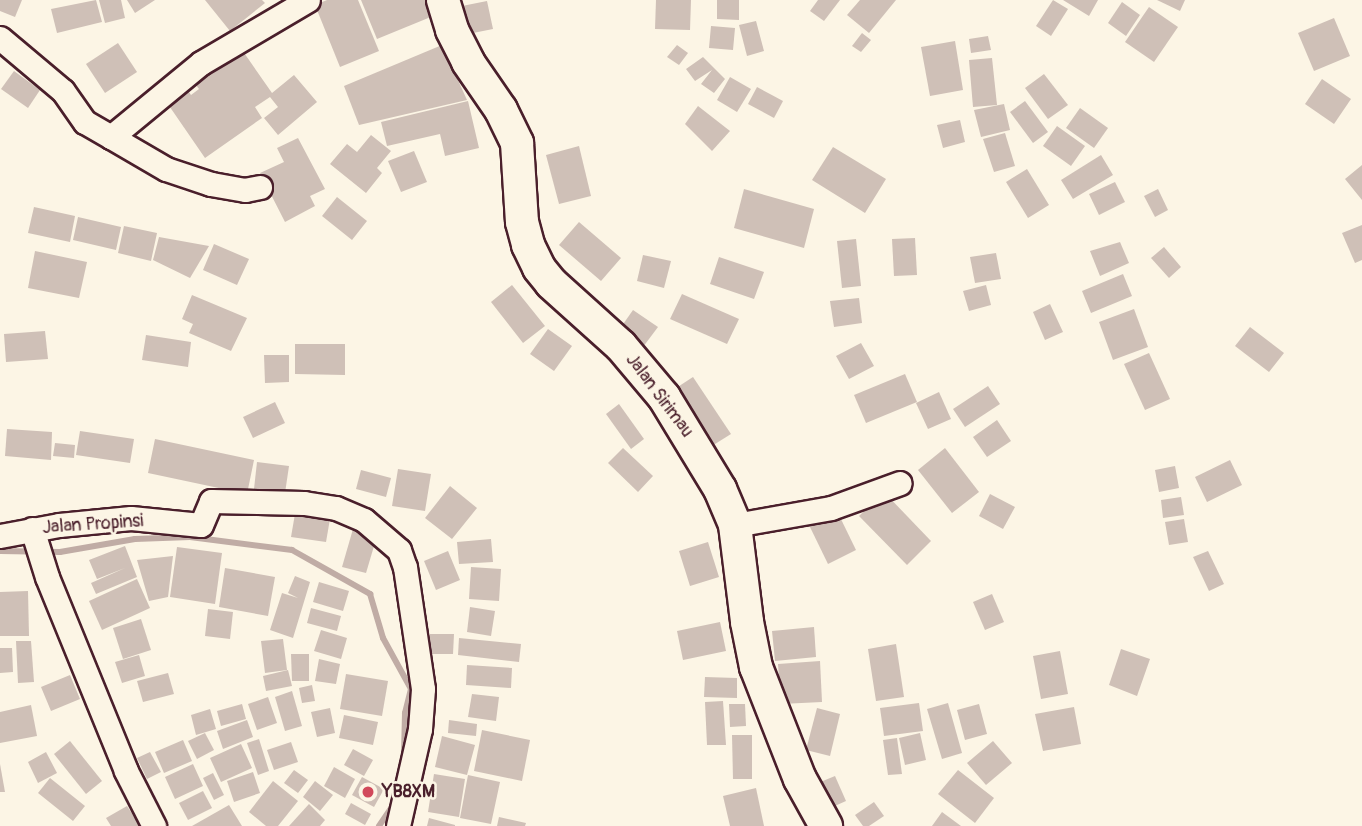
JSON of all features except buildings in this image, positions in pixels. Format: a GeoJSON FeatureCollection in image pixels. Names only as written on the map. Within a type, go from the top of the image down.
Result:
{"type":"FeatureCollection","features":[{"type":"Feature","properties":{"kind":"main road","name":"Jalan Sirimau"},"geometry":{"type":"LineString","coordinates":[[443,0],[452,30],[468,62],[501,110],[517,143],[522,222],[528,245],[545,275],[572,303],[601,326],[664,397],[707,463],[735,525],[747,622],[756,667],[800,779],[826,826]]}},
{"type":"Feature","properties":{"kind":"street"},"geometry":{"type":"LineString","coordinates":[[111,137],[201,63],[308,0]]}},
{"type":"Feature","properties":{"kind":"street"},"geometry":{"type":"LineString","coordinates":[[0,38],[64,91],[85,122],[166,169],[211,184],[245,190],[260,187]]}},
{"type":"Feature","properties":{"kind":"street"},"geometry":{"type":"LineString","coordinates":[[735,525],[831,508],[900,483]]}},
{"type":"Feature","properties":{"kind":"street","name":"Jalan Propinsi"},"geometry":{"type":"LineString","coordinates":[[0,536],[33,534],[131,518],[201,526],[211,501],[304,503],[336,508],[364,520],[398,550],[410,588],[423,689],[420,729],[398,826]]}},
{"type":"Feature","properties":{"kind":"street"},"geometry":{"type":"LineString","coordinates":[[33,534],[47,577],[126,771],[155,826]]}},
{"type":"Feature","properties":{"kind":"waterway"},"geometry":{"type":"LineString","coordinates":[[0,551],[60,552],[135,539],[190,537],[292,550],[370,594],[383,638],[411,689],[405,713],[404,755]]}},
{"type":"Feature","properties":{"kind":"waterway"},"geometry":{"type":"LineString","coordinates":[[379,826],[394,804]]}},
{"type":"Feature","properties":{"kind":"place","name":"YB8XM"},"geometry":{"type":"Point","coordinates":[368,792]}}]}
